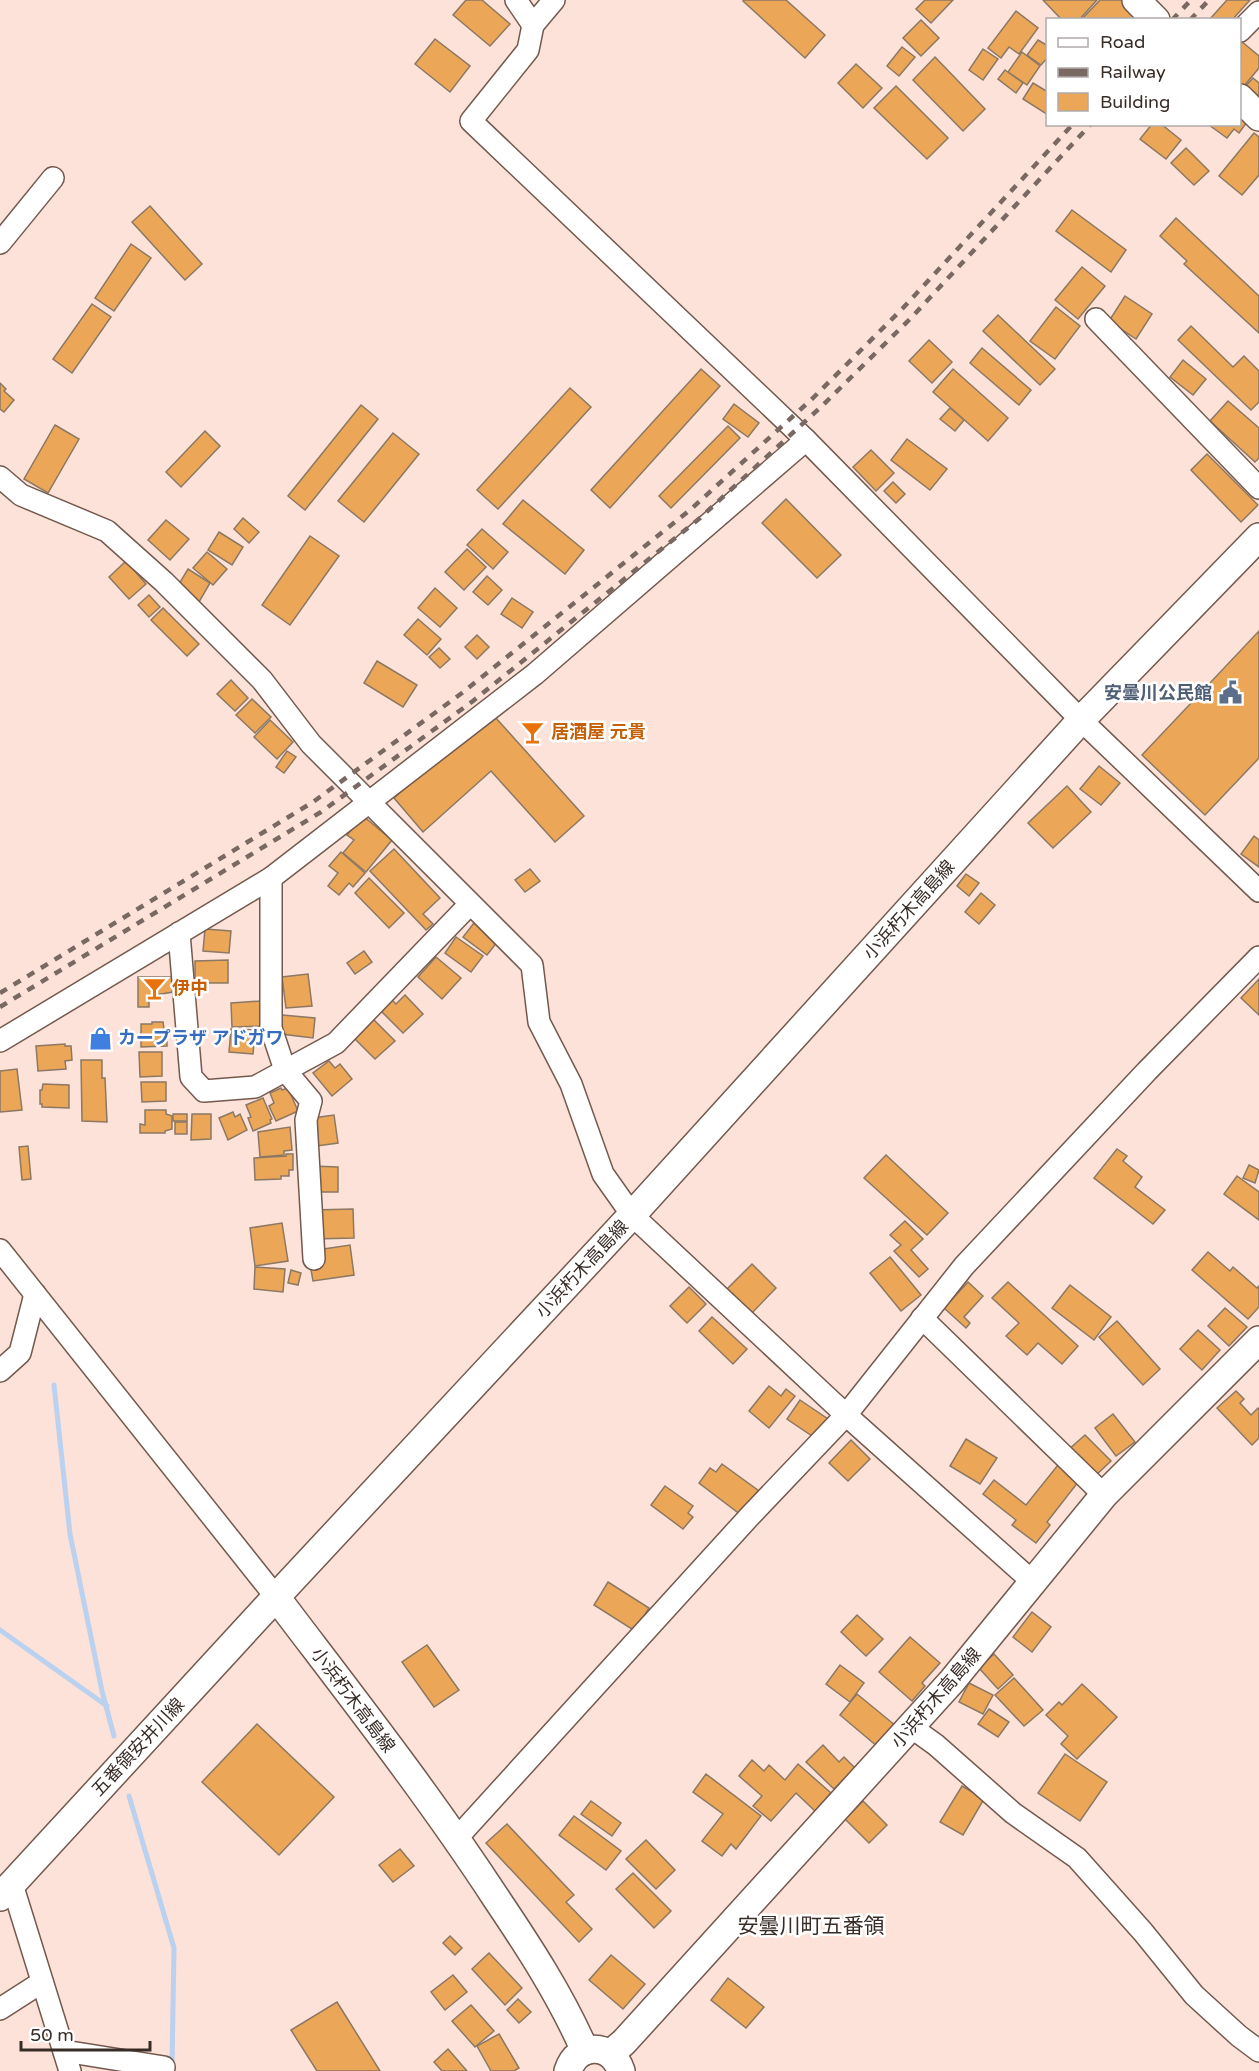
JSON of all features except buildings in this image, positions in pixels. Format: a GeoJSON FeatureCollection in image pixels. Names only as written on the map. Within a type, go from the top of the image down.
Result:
{"type":"FeatureCollection","features":[{"type":"Feature","properties":{"kind":"main road"},"geometry":{"type":"LineString","coordinates":[[1136,0],[1154,18]]}},
{"type":"Feature","properties":{"kind":"main road"},"geometry":{"type":"LineString","coordinates":[[1241,100],[1259,117]]}},
{"type":"Feature","properties":{"kind":"main road","name":"小浜朽木高島線"},"geometry":{"type":"LineString","coordinates":[[606,2059],[573,2023],[544,1969],[457,1838],[276,1597],[632,1215],[1081,720],[1259,537]]}},
{"type":"Feature","properties":{"kind":"main road","name":"小浜朽木高島線"},"geometry":{"type":"LineString","coordinates":[[568,2071],[572,2061],[606,2059],[624,2042],[952,1681],[1104,1495],[1259,1340]]}},
{"type":"Feature","properties":{"kind":"main road","name":"五番領安井川線"},"geometry":{"type":"LineString","coordinates":[[6,1891],[276,1597]]}},
{"type":"Feature","properties":{"kind":"street"},"geometry":{"type":"LineString","coordinates":[[516,0],[533,25]]}},
{"type":"Feature","properties":{"kind":"street"},"geometry":{"type":"LineString","coordinates":[[554,0],[533,25],[528,50],[471,121],[806,440],[1081,720],[1259,891]]}},
{"type":"Feature","properties":{"kind":"street"},"geometry":{"type":"LineString","coordinates":[[1241,29],[1259,12]]}},
{"type":"Feature","properties":{"kind":"street"},"geometry":{"type":"LineString","coordinates":[[0,243],[53,178]]}},
{"type":"Feature","properties":{"kind":"street"},"geometry":{"type":"LineString","coordinates":[[1096,319],[1259,488]]}},
{"type":"Feature","properties":{"kind":"street"},"geometry":{"type":"LineString","coordinates":[[0,1041],[272,878],[535,674],[806,440]]}},
{"type":"Feature","properties":{"kind":"street"},"geometry":{"type":"LineString","coordinates":[[0,477],[21,495],[107,531],[164,582],[262,680],[311,744],[532,965],[539,1022],[571,1084],[603,1174],[632,1215],[846,1415],[1033,1582]]}},
{"type":"Feature","properties":{"kind":"street"},"geometry":{"type":"LineString","coordinates":[[272,878],[271,1028],[285,1070],[311,1101],[306,1120],[314,1259]]}},
{"type":"Feature","properties":{"kind":"street"},"geometry":{"type":"LineString","coordinates":[[179,933],[191,1077],[204,1092],[255,1087],[336,1043],[470,904]]}},
{"type":"Feature","properties":{"kind":"street"},"geometry":{"type":"LineString","coordinates":[[457,1838],[741,1526],[846,1415],[972,1257],[1259,957]]}},
{"type":"Feature","properties":{"kind":"street"},"geometry":{"type":"LineString","coordinates":[[2,1258],[35,1294],[276,1597]]}},
{"type":"Feature","properties":{"kind":"street"},"geometry":{"type":"LineString","coordinates":[[0,1371],[20,1353],[35,1294]]}},
{"type":"Feature","properties":{"kind":"street"},"geometry":{"type":"LineString","coordinates":[[922,1318],[1104,1495]]}},
{"type":"Feature","properties":{"kind":"street"},"geometry":{"type":"LineString","coordinates":[[911,1727],[936,1745],[1013,1813],[1077,1858],[1143,1932],[1194,1995],[1259,2051]]}},
{"type":"Feature","properties":{"kind":"street"},"geometry":{"type":"LineString","coordinates":[[6,1891],[42,1982],[67,2061],[164,2067]]}},
{"type":"Feature","properties":{"kind":"street"},"geometry":{"type":"LineString","coordinates":[[0,2009],[42,1982]]}},
{"type":"Feature","properties":{"kind":"waterway"},"geometry":{"type":"LineString","coordinates":[[54,1385],[70,1534],[102,1691],[114,1736]]}},
{"type":"Feature","properties":{"kind":"waterway"},"geometry":{"type":"LineString","coordinates":[[0,1630],[107,1706]]}},
{"type":"Feature","properties":{"kind":"waterway"},"geometry":{"type":"LineString","coordinates":[[129,1796],[174,1948],[172,2066]]}},
{"type":"Feature","properties":{"kind":"railway"},"geometry":{"type":"LineString","coordinates":[[1174,18],[1191,0]]}},
{"type":"Feature","properties":{"kind":"railway"},"geometry":{"type":"LineString","coordinates":[[1192,18],[1209,0]]}},
{"type":"Feature","properties":{"kind":"railway"},"geometry":{"type":"LineString","coordinates":[[0,993],[313,802],[462,693],[690,510],[813,398],[903,308],[1071,126]]}},
{"type":"Feature","properties":{"kind":"railway"},"geometry":{"type":"LineString","coordinates":[[0,1007],[321,812],[473,701],[700,518],[823,405],[911,318],[1089,126]]}},
{"type":"Feature","properties":{"kind":"place","name":"安曇川公民館"},"geometry":{"type":"Point","coordinates":[1230,693]}},
{"type":"Feature","properties":{"kind":"place","name":"居酒屋 元貴"},"geometry":{"type":"Point","coordinates":[533,732]}},
{"type":"Feature","properties":{"kind":"place","name":"伊中"},"geometry":{"type":"Point","coordinates":[154,988]}},
{"type":"Feature","properties":{"kind":"place","name":"カープラザ アドガワ"},"geometry":{"type":"Point","coordinates":[100,1038]}},
{"type":"Feature","properties":{"kind":"district","name":"安曇川町五番領"},"geometry":{"type":"Point","coordinates":[811,1926]}}]}
